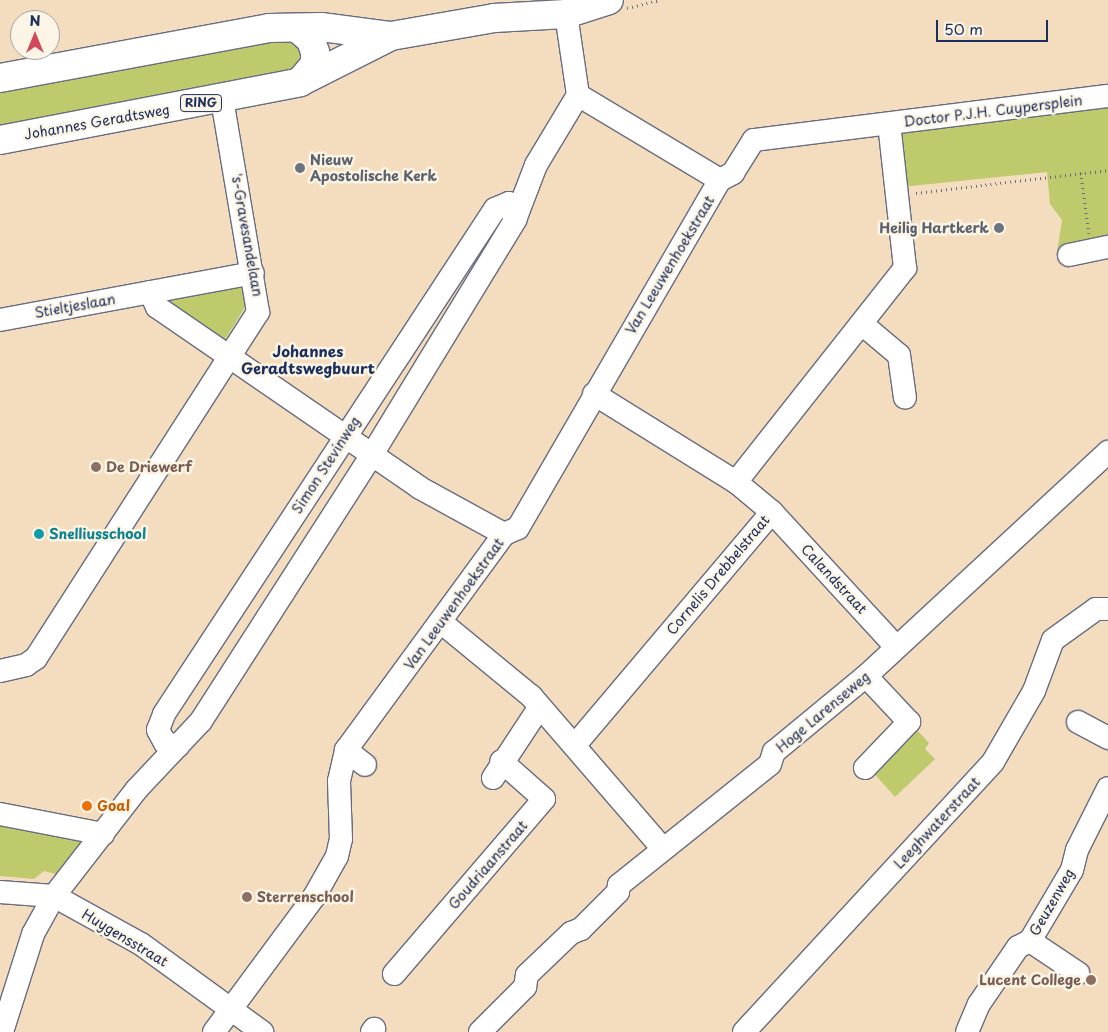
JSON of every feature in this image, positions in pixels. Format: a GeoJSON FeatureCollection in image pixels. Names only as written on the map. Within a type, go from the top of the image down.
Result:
{"type":"FeatureCollection","features":[{"type":"Feature","properties":{"kind":"main road","name":"Johannes Geradtsweg"},"geometry":{"type":"LineString","coordinates":[[494,18],[539,0]]}},
{"type":"Feature","properties":{"kind":"main road","name":"Johannes Geradtsweg"},"geometry":{"type":"LineString","coordinates":[[0,78],[269,28],[297,28],[392,36],[494,18],[566,14],[616,5]]}},
{"type":"Feature","properties":{"kind":"main road"},"geometry":{"type":"LineString","coordinates":[[297,28],[311,40],[315,52],[315,64],[300,82]]}},
{"type":"Feature","properties":{"kind":"main road","name":"Johannes Geradtsweg"},"geometry":{"type":"LineString","coordinates":[[0,140],[222,99],[300,82],[392,36]]}},
{"type":"Feature","properties":{"kind":"street"},"geometry":{"type":"LineString","coordinates":[[2,1027],[33,934],[54,896],[103,834],[201,721],[373,454],[515,220],[536,165],[578,96],[566,14]]}},
{"type":"Feature","properties":{"kind":"street"},"geometry":{"type":"LineString","coordinates":[[578,96],[720,180]]}},
{"type":"Feature","properties":{"kind":"street","name":"Doctor P.J.H. Cuypersplein"},"geometry":{"type":"LineString","coordinates":[[862,324],[905,268],[890,124],[1108,96]]}},
{"type":"Feature","properties":{"kind":"street","name":"'s-Gravesandelaan"},"geometry":{"type":"LineString","coordinates":[[0,671],[26,666],[36,658],[258,312],[253,273],[222,99]]}},
{"type":"Feature","properties":{"kind":"street","name":"Van Leeuwenhoekstraat"},"geometry":{"type":"LineString","coordinates":[[214,1032],[314,897],[337,856],[342,839],[339,782],[346,750],[442,623],[504,534],[518,528],[594,394],[720,180],[733,173],[754,140],[890,124]]}},
{"type":"Feature","properties":{"kind":"street","name":"Simon Stevinweg"},"geometry":{"type":"LineString","coordinates":[[178,746],[165,743],[158,730],[164,714],[495,209],[510,203],[515,220]]}},
{"type":"Feature","properties":{"kind":"street","name":"Stieltjeslaan"},"geometry":{"type":"LineString","coordinates":[[0,320],[253,273]]}},
{"type":"Feature","properties":{"kind":"street"},"geometry":{"type":"LineString","coordinates":[[150,292],[157,307],[347,435],[420,488],[504,534]]}},
{"type":"Feature","properties":{"kind":"street"},"geometry":{"type":"LineString","coordinates":[[594,394],[736,482],[862,324],[899,355],[904,398]]}},
{"type":"Feature","properties":{"kind":"street","name":"Hoge Larenseweg"},"geometry":{"type":"LineString","coordinates":[[480,1032],[524,987],[527,975],[662,848],[763,770],[774,752],[866,676],[1108,452]]}},
{"type":"Feature","properties":{"kind":"street","name":"Cornelis Drebbelstraat"},"geometry":{"type":"LineString","coordinates":[[575,745],[772,512],[736,482]]}},
{"type":"Feature","properties":{"kind":"street","name":"Calandstraat"},"geometry":{"type":"LineString","coordinates":[[772,512],[896,647]]}},
{"type":"Feature","properties":{"kind":"street","name":"Leeghwaterstraat"},"geometry":{"type":"LineString","coordinates":[[744,1032],[993,762],[1034,691],[1054,640],[1096,609],[1108,609]]}},
{"type":"Feature","properties":{"kind":"street"},"geometry":{"type":"LineString","coordinates":[[442,623],[531,696],[539,708],[575,745],[662,848]]}},
{"type":"Feature","properties":{"kind":"street"},"geometry":{"type":"LineString","coordinates":[[865,768],[909,722],[866,676]]}},
{"type":"Feature","properties":{"kind":"street","name":"Goudriaanstraat"},"geometry":{"type":"LineString","coordinates":[[394,974],[544,799],[497,770],[539,708]]}},
{"type":"Feature","properties":{"kind":"street"},"geometry":{"type":"LineString","coordinates":[[1078,722],[1108,738]]}},
{"type":"Feature","properties":{"kind":"street"},"geometry":{"type":"LineString","coordinates":[[346,750],[365,765]]}},
{"type":"Feature","properties":{"kind":"street","name":"Geuzenweg"},"geometry":{"type":"LineString","coordinates":[[967,1032],[979,1004],[1018,947],[1030,941],[1072,870],[1077,850],[1108,788]]}},
{"type":"Feature","properties":{"kind":"street"},"geometry":{"type":"LineString","coordinates":[[0,814],[103,834]]}},
{"type":"Feature","properties":{"kind":"street","name":"Huygensstraat"},"geometry":{"type":"LineString","coordinates":[[0,892],[54,896],[141,944],[262,1032]]}},
{"type":"Feature","properties":{"kind":"street"},"geometry":{"type":"LineString","coordinates":[[1030,941],[1078,973]]}},
{"type":"Feature","properties":{"kind":"path"},"geometry":{"type":"LineString","coordinates":[[616,5],[660,0]]}},
{"type":"Feature","properties":{"kind":"path"},"geometry":{"type":"LineString","coordinates":[[898,195],[1108,170]]}},
{"type":"Feature","properties":{"kind":"path"},"geometry":{"type":"LineString","coordinates":[[1081,173],[1089,251]]}},
{"type":"Feature","properties":{"kind":"green space"},"geometry":{"type":"Polygon","coordinates":[[[298,37],[304,70],[0,132],[0,85],[298,37]]]}},
{"type":"Feature","properties":{"kind":"green space"},"geometry":{"type":"Polygon","coordinates":[[[1108,104],[1108,242],[1057,252],[1062,220],[1050,204],[1047,172],[901,187],[895,127],[1108,104]]]}},
{"type":"Feature","properties":{"kind":"green space"},"geometry":{"type":"Polygon","coordinates":[[[243,283],[247,304],[221,346],[164,301],[243,283]]]}},
{"type":"Feature","properties":{"kind":"green space"},"geometry":{"type":"Polygon","coordinates":[[[917,730],[929,743],[925,749],[935,759],[895,797],[871,770],[917,730]]]}},
{"type":"Feature","properties":{"kind":"green space"},"geometry":{"type":"Polygon","coordinates":[[[0,820],[89,836],[59,875],[44,871],[34,879],[0,876],[0,820]]]}},
{"type":"Feature","properties":{"kind":"place","name":"Nieuw Apostolische Kerk"},"geometry":{"type":"Point","coordinates":[300,168]}},
{"type":"Feature","properties":{"kind":"place","name":"Heilig Hartkerk"},"geometry":{"type":"Point","coordinates":[999,228]}},
{"type":"Feature","properties":{"kind":"place","name":"De Driewerf"},"geometry":{"type":"Point","coordinates":[96,467]}},
{"type":"Feature","properties":{"kind":"place","name":"Snelliusschool"},"geometry":{"type":"Point","coordinates":[39,534]}},
{"type":"Feature","properties":{"kind":"place","name":"Goal"},"geometry":{"type":"Point","coordinates":[87,806]}},
{"type":"Feature","properties":{"kind":"place","name":"Sterrenschool"},"geometry":{"type":"Point","coordinates":[247,897]}},
{"type":"Feature","properties":{"kind":"place","name":"Lucent College"},"geometry":{"type":"Point","coordinates":[1091,980]}},
{"type":"Feature","properties":{"kind":"district","name":"Johannes Geradtswegbuurt"},"geometry":{"type":"Point","coordinates":[308,358]}}]}
